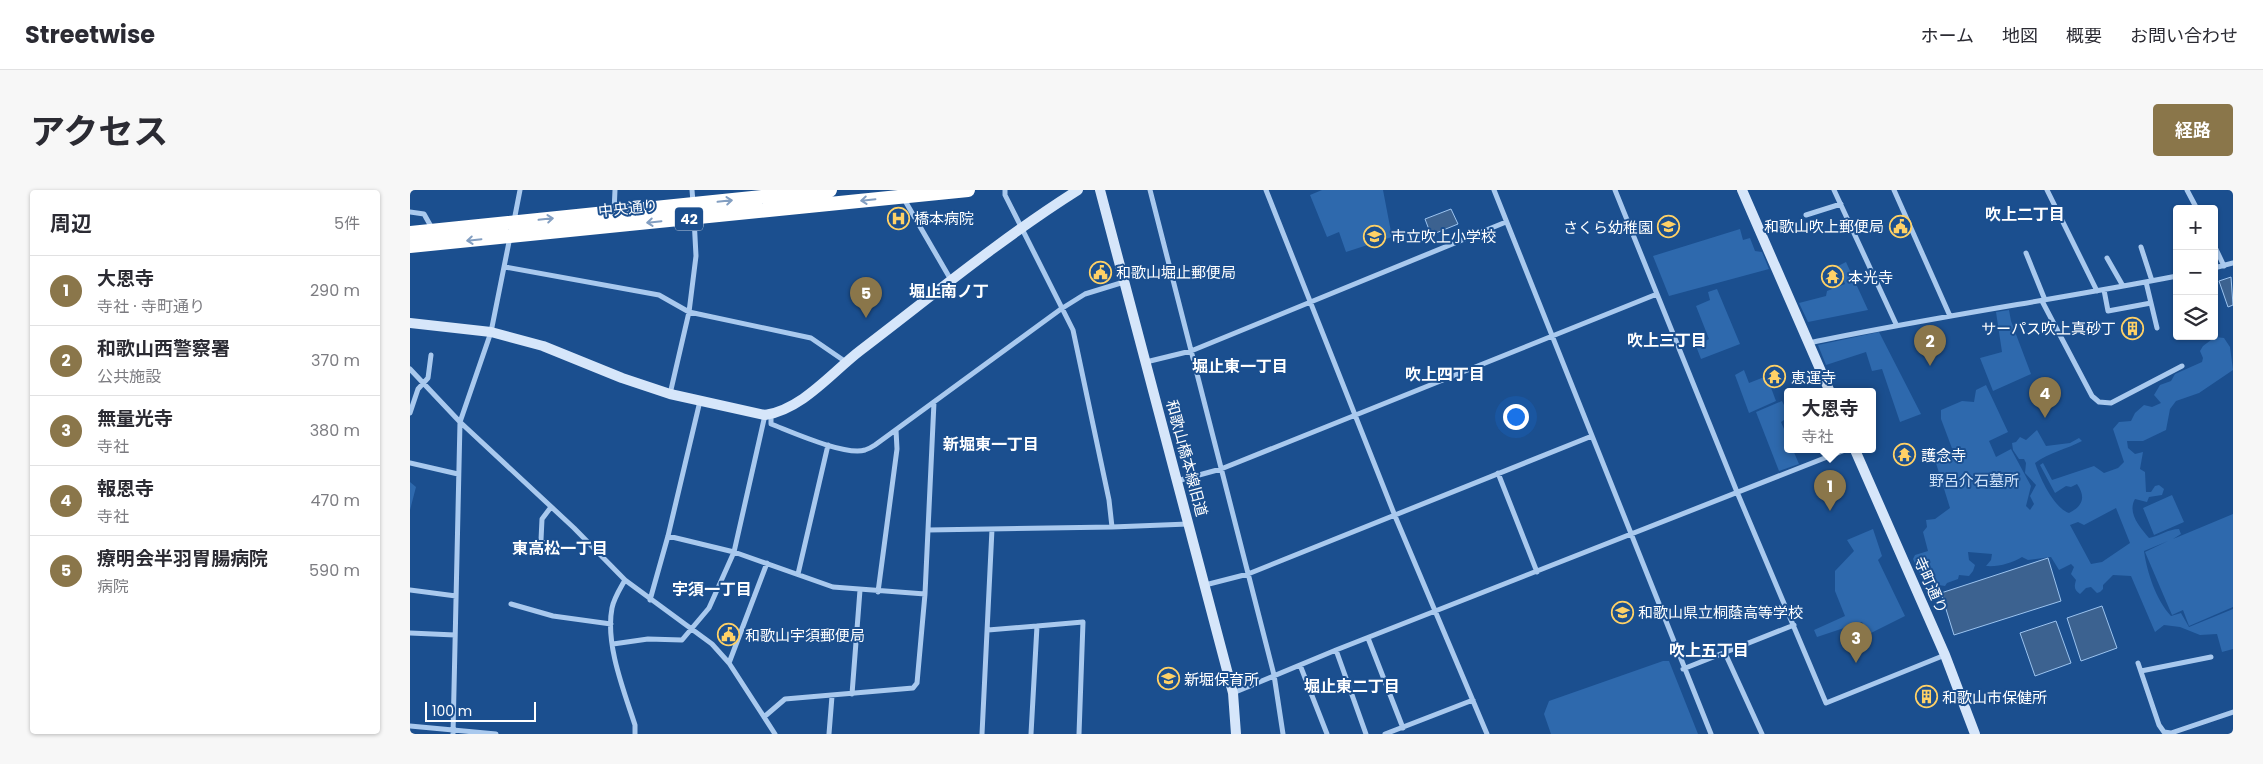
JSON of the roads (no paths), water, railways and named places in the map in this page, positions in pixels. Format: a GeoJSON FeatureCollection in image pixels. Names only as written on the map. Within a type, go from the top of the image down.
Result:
{"type":"FeatureCollection","features":[{"type":"Feature","properties":{"kind":"highway","name":"中央通り"},"geometry":{"type":"LineString","coordinates":[[410,246],[614,212],[694,211],[830,190]]}},
{"type":"Feature","properties":{"kind":"highway","name":"中央通り"},"geometry":{"type":"LineString","coordinates":[[410,233],[433,230],[512,229],[694,211],[903,197],[968,190]]}},
{"type":"Feature","properties":{"kind":"street"},"geometry":{"type":"LineString","coordinates":[[453,732],[460,422],[491,332],[520,190]]}},
{"type":"Feature","properties":{"kind":"street"},"geometry":{"type":"LineString","coordinates":[[614,212],[615,190]]}},
{"type":"Feature","properties":{"kind":"street"},"geometry":{"type":"LineString","coordinates":[[670,394],[689,312],[696,256],[692,190]]}},
{"type":"Feature","properties":{"kind":"street"},"geometry":{"type":"LineString","coordinates":[[1005,190],[1005,195],[1021,228],[1073,330],[1109,500],[1112,527]]}},
{"type":"Feature","properties":{"kind":"street"},"geometry":{"type":"LineString","coordinates":[[410,324],[491,332],[543,346],[622,378],[670,394],[700,402],[768,414],[784,410],[801,399],[952,280],[1021,228],[1078,190]]}},
{"type":"Feature","properties":{"kind":"street","name":"和歌山橋本線旧道"},"geometry":{"type":"LineString","coordinates":[[1100,190],[1233,693],[1236,734]]}},
{"type":"Feature","properties":{"kind":"street"},"geometry":{"type":"LineString","coordinates":[[1150,190],[1274,675],[1283,734]]}},
{"type":"Feature","properties":{"kind":"street"},"geometry":{"type":"LineString","coordinates":[[1266,190],[1312,302],[1395,516],[1487,734]]}},
{"type":"Feature","properties":{"kind":"street"},"geometry":{"type":"LineString","coordinates":[[1494,190],[1683,669],[1711,734]]}},
{"type":"Feature","properties":{"kind":"street"},"geometry":{"type":"LineString","coordinates":[[1614,190],[1737,492],[1826,703],[1945,655]]}},
{"type":"Feature","properties":{"kind":"street"},"geometry":{"type":"LineString","coordinates":[[1742,190],[1828,388]]}},
{"type":"Feature","properties":{"kind":"street"},"geometry":{"type":"LineString","coordinates":[[1834,190],[1896,324]]}},
{"type":"Feature","properties":{"kind":"street"},"geometry":{"type":"LineString","coordinates":[[1894,190],[1950,316]]}},
{"type":"Feature","properties":{"kind":"street"},"geometry":{"type":"LineString","coordinates":[[2047,190],[2097,291]]}},
{"type":"Feature","properties":{"kind":"street"},"geometry":{"type":"LineString","coordinates":[[2187,190],[2194,205]]}},
{"type":"Feature","properties":{"kind":"street"},"geometry":{"type":"LineString","coordinates":[[903,197],[952,280]]}},
{"type":"Feature","properties":{"kind":"street"},"geometry":{"type":"LineString","coordinates":[[1806,215],[1841,204]]}},
{"type":"Feature","properties":{"kind":"street"},"geometry":{"type":"LineString","coordinates":[[410,212],[424,214],[430,221],[433,230]]}},
{"type":"Feature","properties":{"kind":"street"},"geometry":{"type":"LineString","coordinates":[[1146,362],[1191,350],[1506,222]]}},
{"type":"Feature","properties":{"kind":"street"},"geometry":{"type":"LineString","coordinates":[[2141,247],[2157,328]]}},
{"type":"Feature","properties":{"kind":"street"},"geometry":{"type":"LineString","coordinates":[[2216,250],[2224,266]]}},
{"type":"Feature","properties":{"kind":"street"},"geometry":{"type":"LineString","coordinates":[[2026,253],[2043,300],[2092,396],[2099,402],[2111,403],[2182,366]]}},
{"type":"Feature","properties":{"kind":"street"},"geometry":{"type":"LineString","coordinates":[[2107,258],[2123,286]]}},
{"type":"Feature","properties":{"kind":"street"},"geometry":{"type":"LineString","coordinates":[[2218,267],[2233,263]]}},
{"type":"Feature","properties":{"kind":"street"},"geometry":{"type":"LineString","coordinates":[[505,267],[659,295],[689,312],[811,338],[846,362]]}},
{"type":"Feature","properties":{"kind":"street"},"geometry":{"type":"LineString","coordinates":[[1809,343],[1896,324],[2173,277]]}},
{"type":"Feature","properties":{"kind":"street"},"geometry":{"type":"LineString","coordinates":[[768,414],[771,424],[828,445],[864,451],[896,430],[1061,309],[1085,294],[1125,282]]}},
{"type":"Feature","properties":{"kind":"street"},"geometry":{"type":"LineString","coordinates":[[2104,290],[2108,311],[2151,303]]}},
{"type":"Feature","properties":{"kind":"street"},"geometry":{"type":"LineString","coordinates":[[1177,481],[1221,469],[1657,294]]}},
{"type":"Feature","properties":{"kind":"street"},"geometry":{"type":"LineString","coordinates":[[410,413],[418,389],[428,378],[430,355]]}},
{"type":"Feature","properties":{"kind":"street"},"geometry":{"type":"LineString","coordinates":[[410,369],[460,422],[482,440],[625,580],[712,644],[729,664],[775,734]]}},
{"type":"Feature","properties":{"kind":"street"},"geometry":{"type":"LineString","coordinates":[[650,600],[668,536],[700,402]]}},
{"type":"Feature","properties":{"kind":"street"},"geometry":{"type":"LineString","coordinates":[[764,716],[785,699],[913,688],[917,683],[925,594],[934,402]]}},
{"type":"Feature","properties":{"kind":"street"},"geometry":{"type":"LineString","coordinates":[[614,644],[648,639],[682,640],[709,608],[734,552],[768,414]]}},
{"type":"Feature","properties":{"kind":"street"},"geometry":{"type":"LineString","coordinates":[[878,592],[897,448],[896,430]]}},
{"type":"Feature","properties":{"kind":"street"},"geometry":{"type":"LineString","coordinates":[[1205,585],[1248,574],[1592,436]]}},
{"type":"Feature","properties":{"kind":"street"},"geometry":{"type":"LineString","coordinates":[[798,574],[828,445]]}},
{"type":"Feature","properties":{"kind":"street"},"geometry":{"type":"LineString","coordinates":[[1233,693],[1336,650],[1837,453]]}},
{"type":"Feature","properties":{"kind":"street","name":"寺町通り"},"geometry":{"type":"LineString","coordinates":[[1856,453],[1945,655],[1975,734]]}},
{"type":"Feature","properties":{"kind":"street"},"geometry":{"type":"LineString","coordinates":[[410,462],[458,474]]}},
{"type":"Feature","properties":{"kind":"street"},"geometry":{"type":"LineString","coordinates":[[1498,473],[1537,572]]}},
{"type":"Feature","properties":{"kind":"street"},"geometry":{"type":"LineString","coordinates":[[548,547],[541,540],[542,519],[551,507]]}},
{"type":"Feature","properties":{"kind":"street"},"geometry":{"type":"LineString","coordinates":[[928,530],[1188,524]]}},
{"type":"Feature","properties":{"kind":"street"},"geometry":{"type":"LineString","coordinates":[[982,734],[992,529]]}},
{"type":"Feature","properties":{"kind":"street"},"geometry":{"type":"LineString","coordinates":[[668,536],[734,552],[833,587],[878,592],[925,594]]}},
{"type":"Feature","properties":{"kind":"street"},"geometry":{"type":"LineString","coordinates":[[729,664],[767,563]]}},
{"type":"Feature","properties":{"kind":"street"},"geometry":{"type":"LineString","coordinates":[[625,580],[612,608],[611,624],[616,664],[635,725],[635,734]]}},
{"type":"Feature","properties":{"kind":"street"},"geometry":{"type":"LineString","coordinates":[[410,590],[456,596]]}},
{"type":"Feature","properties":{"kind":"street"},"geometry":{"type":"LineString","coordinates":[[852,694],[860,590]]}},
{"type":"Feature","properties":{"kind":"street"},"geometry":{"type":"LineString","coordinates":[[511,604],[553,616],[611,624]]}},
{"type":"Feature","properties":{"kind":"street"},"geometry":{"type":"LineString","coordinates":[[988,630],[1083,622],[1079,734]]}},
{"type":"Feature","properties":{"kind":"street"},"geometry":{"type":"LineString","coordinates":[[1683,669],[1794,625]]}},
{"type":"Feature","properties":{"kind":"street"},"geometry":{"type":"LineString","coordinates":[[1031,734],[1037,626]]}},
{"type":"Feature","properties":{"kind":"street"},"geometry":{"type":"LineString","coordinates":[[410,633],[455,635]]}},
{"type":"Feature","properties":{"kind":"street"},"geometry":{"type":"LineString","coordinates":[[1368,638],[1403,728]]}},
{"type":"Feature","properties":{"kind":"street"},"geometry":{"type":"LineString","coordinates":[[1336,650],[1366,734]]}},
{"type":"Feature","properties":{"kind":"street"},"geometry":{"type":"LineString","coordinates":[[1725,652],[1762,734]]}},
{"type":"Feature","properties":{"kind":"street"},"geometry":{"type":"LineString","coordinates":[[2141,671],[2211,657]]}},
{"type":"Feature","properties":{"kind":"street"},"geometry":{"type":"LineString","coordinates":[[2138,663],[2159,725],[2164,732],[2171,733],[2233,712]]}},
{"type":"Feature","properties":{"kind":"street"},"geometry":{"type":"LineString","coordinates":[[1300,665],[1327,734]]}},
{"type":"Feature","properties":{"kind":"street"},"geometry":{"type":"LineString","coordinates":[[830,734],[832,696]]}},
{"type":"Feature","properties":{"kind":"street"},"geometry":{"type":"LineString","coordinates":[[1385,734],[1473,700]]}},
{"type":"Feature","properties":{"kind":"street"},"geometry":{"type":"LineString","coordinates":[[410,726],[453,732],[496,734]]}},
{"type":"Feature","properties":{"kind":"street"},"geometry":{"type":"LineString","coordinates":[[2191,726],[2192,734]]}},
{"type":"Feature","properties":{"kind":"street"},"geometry":{"type":"LineString","coordinates":[[417,727],[419,734]]}},
{"type":"Feature","properties":{"kind":"place","name":"橋本病院"},"geometry":{"type":"Point","coordinates":[898,218]}},
{"type":"Feature","properties":{"kind":"place","name":"和歌山吹上郵便局"},"geometry":{"type":"Point","coordinates":[1900,226]}},
{"type":"Feature","properties":{"kind":"place","name":"さくら幼稚園"},"geometry":{"type":"Point","coordinates":[1669,227]}},
{"type":"Feature","properties":{"kind":"place","name":"市立吹上小学校"},"geometry":{"type":"Point","coordinates":[1375,236]}},
{"type":"Feature","properties":{"kind":"place","name":"和歌山堀止郵便局"},"geometry":{"type":"Point","coordinates":[1100,272]}},
{"type":"Feature","properties":{"kind":"place","name":"本光寺"},"geometry":{"type":"Point","coordinates":[1832,277]}},
{"type":"Feature","properties":{"kind":"place","name":"療明会半羽胃腸病院"},"geometry":{"type":"Point","coordinates":[866,318]}},
{"type":"Feature","properties":{"kind":"place","name":"サーパス吹上真砂丁"},"geometry":{"type":"Point","coordinates":[2132,328]}},
{"type":"Feature","properties":{"kind":"place","name":"和歌山西警察署"},"geometry":{"type":"Point","coordinates":[1930,366]}},
{"type":"Feature","properties":{"kind":"place","name":"恵運寺"},"geometry":{"type":"Point","coordinates":[1775,377]}},
{"type":"Feature","properties":{"kind":"place","name":"報恩寺"},"geometry":{"type":"Point","coordinates":[2045,418]}},
{"type":"Feature","properties":{"kind":"place","name":"護念寺"},"geometry":{"type":"Point","coordinates":[1905,455]}},
{"type":"Feature","properties":{"kind":"place","name":"大恩寺"},"geometry":{"type":"Point","coordinates":[1830,511]}},
{"type":"Feature","properties":{"kind":"place","name":"和歌山県立桐蔭高等学校"},"geometry":{"type":"Point","coordinates":[1622,612]}},
{"type":"Feature","properties":{"kind":"place","name":"和歌山宇須郵便局"},"geometry":{"type":"Point","coordinates":[729,635]}},
{"type":"Feature","properties":{"kind":"place","name":"無量光寺"},"geometry":{"type":"Point","coordinates":[1856,663]}},
{"type":"Feature","properties":{"kind":"place","name":"新堀保育所"},"geometry":{"type":"Point","coordinates":[1168,679]}},
{"type":"Feature","properties":{"kind":"place","name":"和歌山市保健所"},"geometry":{"type":"Point","coordinates":[1926,697]}},
{"type":"Feature","properties":{"kind":"district","name":"吹上二丁目"},"geometry":{"type":"Point","coordinates":[2025,214]}},
{"type":"Feature","properties":{"kind":"district","name":"堀止南ノ丁"},"geometry":{"type":"Point","coordinates":[949,291]}},
{"type":"Feature","properties":{"kind":"district","name":"吹上三丁目"},"geometry":{"type":"Point","coordinates":[1667,340]}},
{"type":"Feature","properties":{"kind":"district","name":"堀止東一丁目"},"geometry":{"type":"Point","coordinates":[1240,366]}},
{"type":"Feature","properties":{"kind":"district","name":"吹上四丁目"},"geometry":{"type":"Point","coordinates":[1445,374]}},
{"type":"Feature","properties":{"kind":"district","name":"新堀東一丁目"},"geometry":{"type":"Point","coordinates":[991,444]}},
{"type":"Feature","properties":{"kind":"district","name":"東高松一丁目"},"geometry":{"type":"Point","coordinates":[560,548]}},
{"type":"Feature","properties":{"kind":"district","name":"宇須一丁目"},"geometry":{"type":"Point","coordinates":[712,589]}},
{"type":"Feature","properties":{"kind":"district","name":"吹上五丁目"},"geometry":{"type":"Point","coordinates":[1709,650]}},
{"type":"Feature","properties":{"kind":"district","name":"堀止東二丁目"},"geometry":{"type":"Point","coordinates":[1352,686]}},
{"type":"Feature","properties":{"kind":"park label","name":"野呂介石墓所"},"geometry":{"type":"Point","coordinates":[1974,480]}}]}
